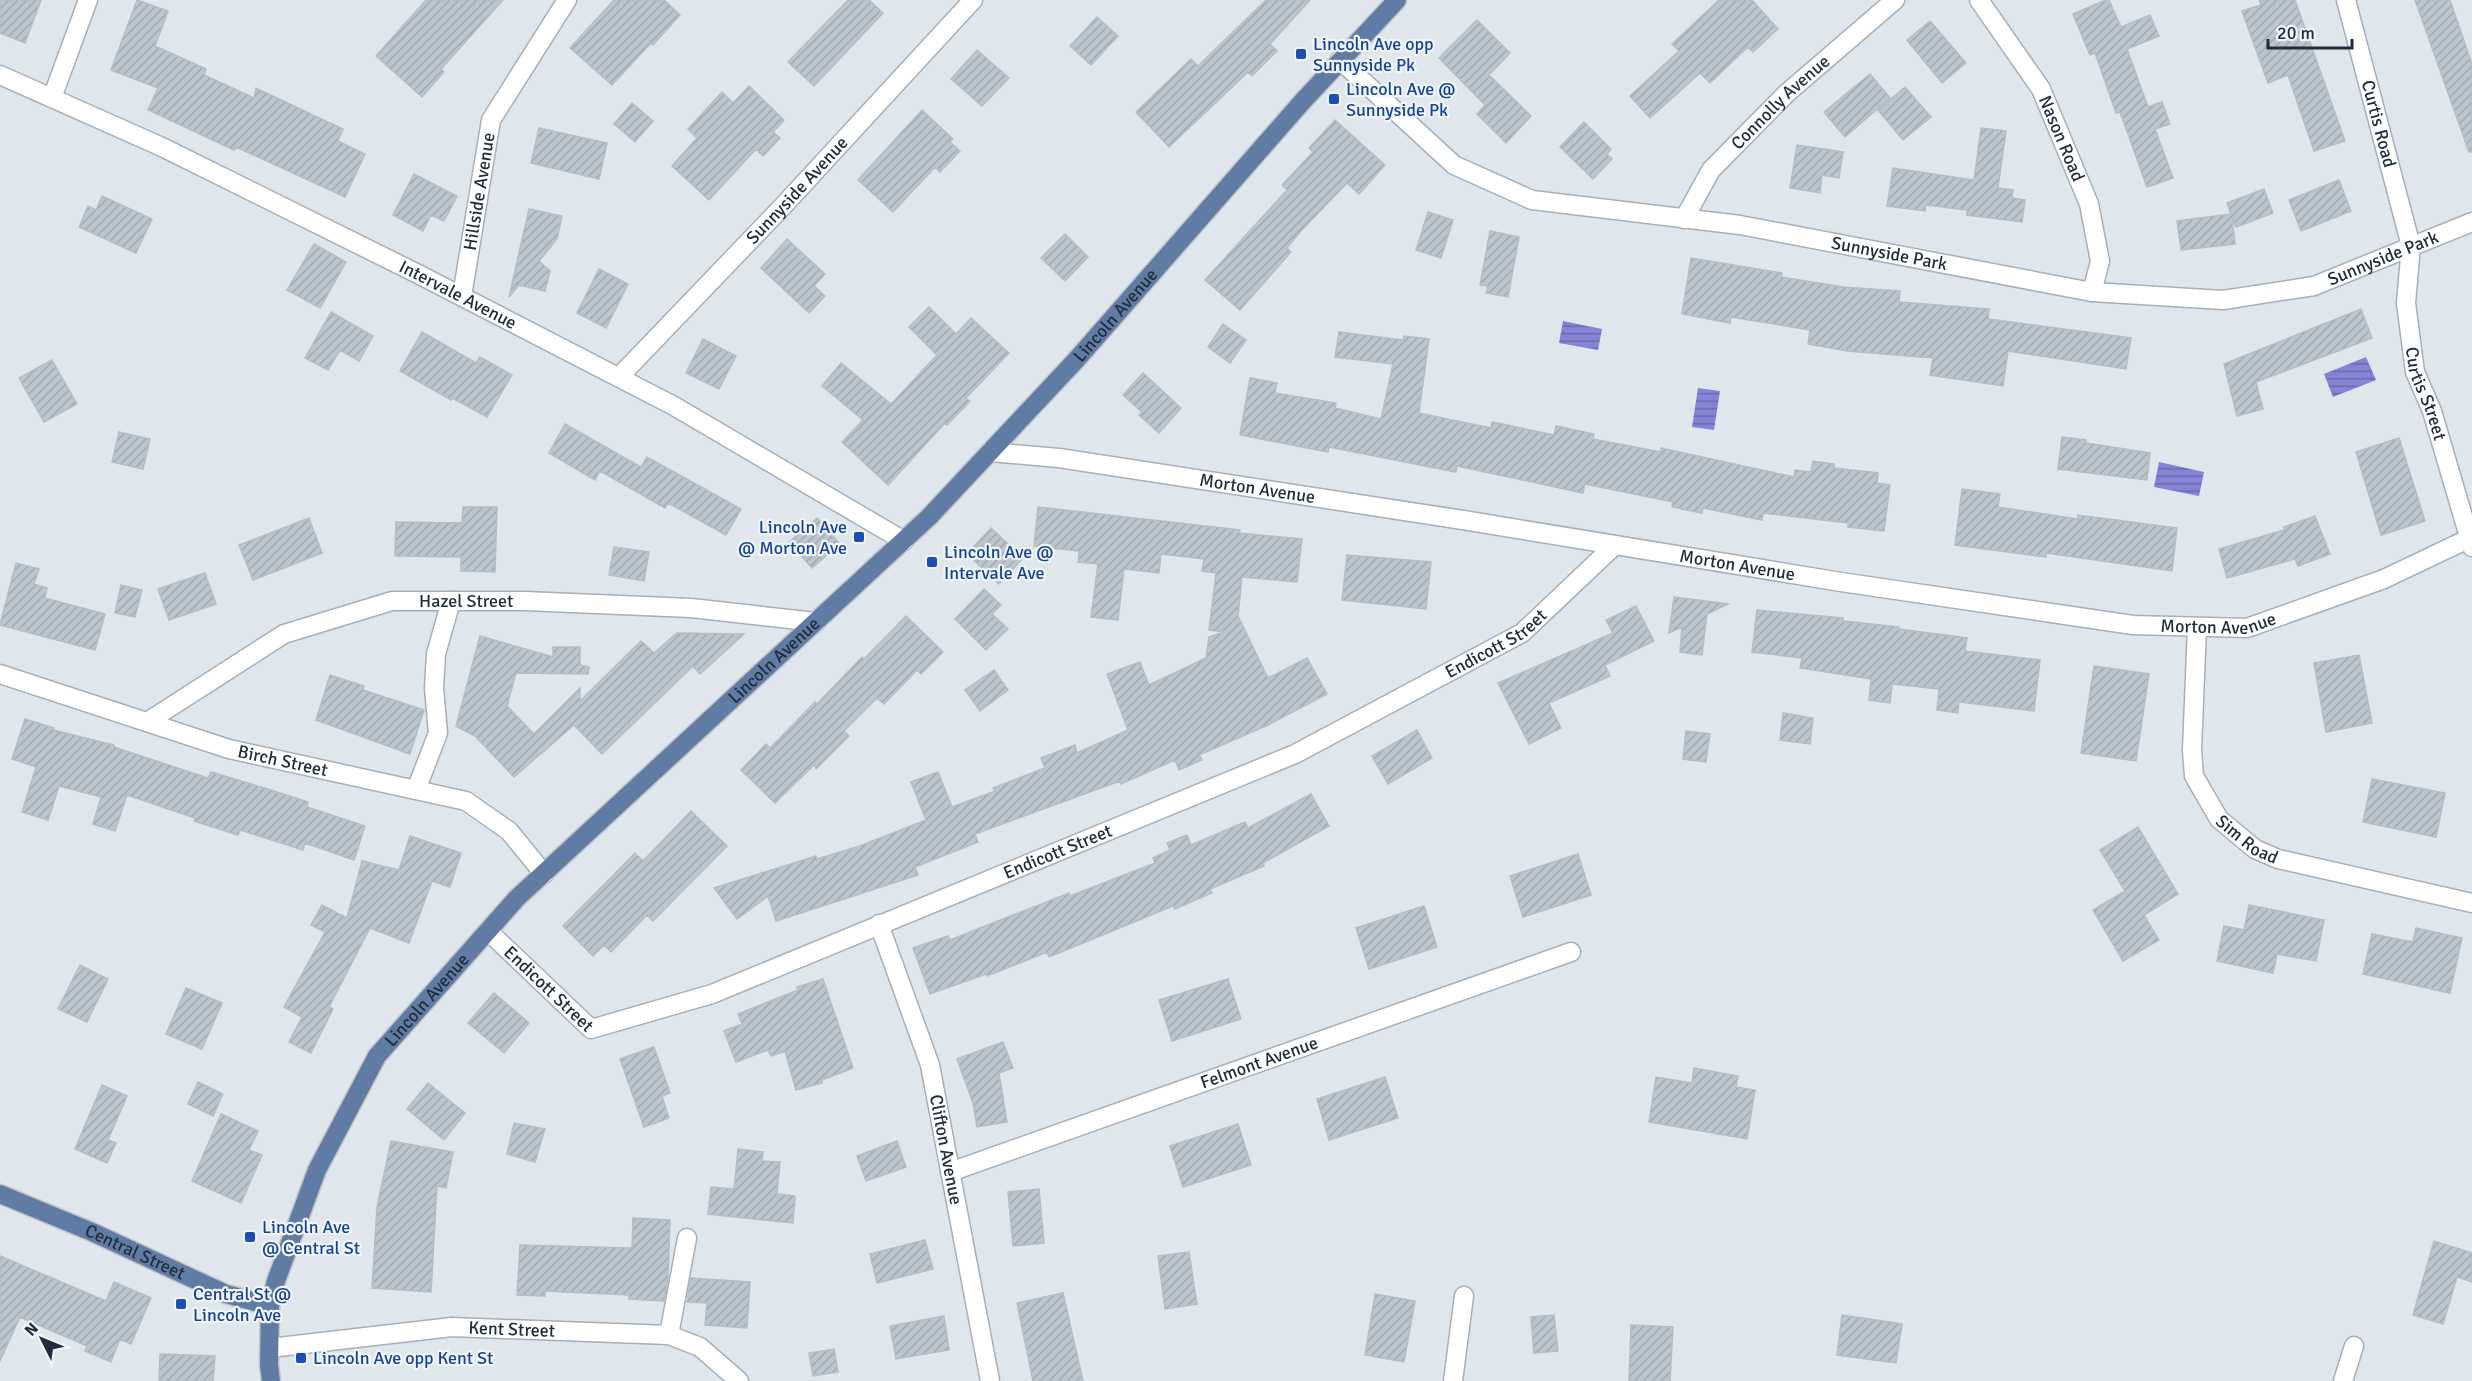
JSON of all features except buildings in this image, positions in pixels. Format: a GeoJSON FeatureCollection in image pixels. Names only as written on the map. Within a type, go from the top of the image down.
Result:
{"type":"FeatureCollection","features":[{"type":"Feature","properties":{"kind":"main road","name":"Lincoln Avenue"},"geometry":{"type":"LineString","coordinates":[[271,1381],[270,1306],[280,1270],[317,1170],[377,1056],[517,898],[904,541],[990,452],[1077,359],[1340,60],[1397,0]]}},
{"type":"Feature","properties":{"kind":"main road","name":"Central Street"},"geometry":{"type":"LineString","coordinates":[[0,1194],[92,1232],[226,1293],[270,1306]]}},
{"type":"Feature","properties":{"kind":"street"},"geometry":{"type":"LineString","coordinates":[[52,98],[88,0]]}},
{"type":"Feature","properties":{"kind":"street","name":"Hillside Avenue"},"geometry":{"type":"LineString","coordinates":[[462,296],[491,120],[567,0]]}},
{"type":"Feature","properties":{"kind":"street","name":"Connolly Avenue"},"geometry":{"type":"LineString","coordinates":[[1684,219],[1711,170],[1787,93],[1895,0]]}},
{"type":"Feature","properties":{"kind":"street","name":"Nason Road"},"geometry":{"type":"LineString","coordinates":[[1979,0],[2041,89],[2089,204],[2100,261],[2092,292]]}},
{"type":"Feature","properties":{"kind":"street","name":"Curtis Road"},"geometry":{"type":"LineString","coordinates":[[2346,0],[2411,246]]}},
{"type":"Feature","properties":{"kind":"street","name":"Sunnyside Avenue"},"geometry":{"type":"LineString","coordinates":[[619,377],[792,197],[965,3]]}},
{"type":"Feature","properties":{"kind":"street","name":"Sunnyside Park"},"geometry":{"type":"LineString","coordinates":[[1340,60],[1454,165],[1532,200],[1740,225],[2092,292],[2223,300],[2314,286],[2472,222]]}},
{"type":"Feature","properties":{"kind":"street","name":"Intervale Avenue"},"geometry":{"type":"LineString","coordinates":[[0,75],[162,147],[462,296],[674,406],[904,541]]}},
{"type":"Feature","properties":{"kind":"street","name":"Curtis Street"},"geometry":{"type":"LineString","coordinates":[[2411,246],[2406,303],[2415,372],[2432,411],[2471,540]]}},
{"type":"Feature","properties":{"kind":"street","name":"Morton Avenue"},"geometry":{"type":"LineString","coordinates":[[990,452],[1059,458],[1841,582],[2133,625],[2247,628],[2384,579],[2471,540]]}},
{"type":"Feature","properties":{"kind":"street","name":"Endicott Street"},"geometry":{"type":"LineString","coordinates":[[488,931],[591,1029],[712,994],[1295,754],[1522,633],[1615,545]]}},
{"type":"Feature","properties":{"kind":"street","name":"Hazel Street"},"geometry":{"type":"LineString","coordinates":[[147,722],[284,634],[392,601],[525,601],[691,608],[816,622]]}},
{"type":"Feature","properties":{"kind":"street"},"geometry":{"type":"LineString","coordinates":[[416,790],[438,733],[434,688],[436,654],[451,601]]}},
{"type":"Feature","properties":{"kind":"street","name":"Sim Road"},"geometry":{"type":"LineString","coordinates":[[2197,627],[2192,750],[2194,776],[2219,819],[2254,849],[2278,859],[2472,903]]}},
{"type":"Feature","properties":{"kind":"street","name":"Birch Street"},"geometry":{"type":"LineString","coordinates":[[0,674],[229,749],[466,801],[509,831],[544,874]]}},
{"type":"Feature","properties":{"kind":"street","name":"Clifton Avenue"},"geometry":{"type":"LineString","coordinates":[[879,924],[930,1065],[990,1381]]}},
{"type":"Feature","properties":{"kind":"street","name":"Felmont Avenue"},"geometry":{"type":"LineString","coordinates":[[950,1172],[1571,952]]}},
{"type":"Feature","properties":{"kind":"street"},"geometry":{"type":"LineString","coordinates":[[669,1335],[687,1238]]}},
{"type":"Feature","properties":{"kind":"street"},"geometry":{"type":"LineString","coordinates":[[1453,1381],[1464,1296]]}},
{"type":"Feature","properties":{"kind":"street","name":"Kent Street"},"geometry":{"type":"LineString","coordinates":[[270,1348],[452,1327],[669,1335],[700,1347],[739,1381]]}},
{"type":"Feature","properties":{"kind":"street"},"geometry":{"type":"LineString","coordinates":[[2343,1381],[2354,1346]]}},
{"type":"Feature","properties":{"kind":"shaded area"},"geometry":{"type":"Polygon","coordinates":[[[1563,321],[1602,329],[1598,350],[1559,343],[1563,321]]]}},
{"type":"Feature","properties":{"kind":"shaded area"},"geometry":{"type":"Polygon","coordinates":[[[2366,357],[2376,380],[2333,397],[2324,374],[2366,357]]]}},
{"type":"Feature","properties":{"kind":"shaded area"},"geometry":{"type":"Polygon","coordinates":[[[1698,388],[1720,391],[1714,430],[1692,427],[1698,388]]]}},
{"type":"Feature","properties":{"kind":"shaded area"},"geometry":{"type":"Polygon","coordinates":[[[2159,462],[2204,472],[2199,496],[2154,487],[2159,462]]]}},
{"type":"Feature","properties":{"kind":"place","name":"Lincoln Ave opp Sunnyside Pk"},"geometry":{"type":"Point","coordinates":[1301,54]}},
{"type":"Feature","properties":{"kind":"place","name":"Lincoln Ave @ Sunnyside Pk"},"geometry":{"type":"Point","coordinates":[1334,99]}},
{"type":"Feature","properties":{"kind":"place","name":"Lincoln Ave @ Morton Ave"},"geometry":{"type":"Point","coordinates":[859,537]}},
{"type":"Feature","properties":{"kind":"place","name":"Lincoln Ave @ Intervale Ave"},"geometry":{"type":"Point","coordinates":[932,562]}},
{"type":"Feature","properties":{"kind":"place","name":"Lincoln Ave @ Central St"},"geometry":{"type":"Point","coordinates":[250,1237]}},
{"type":"Feature","properties":{"kind":"place","name":"Central St @ Lincoln Ave"},"geometry":{"type":"Point","coordinates":[181,1304]}},
{"type":"Feature","properties":{"kind":"place","name":"Lincoln Ave opp Kent St"},"geometry":{"type":"Point","coordinates":[301,1358]}}]}
